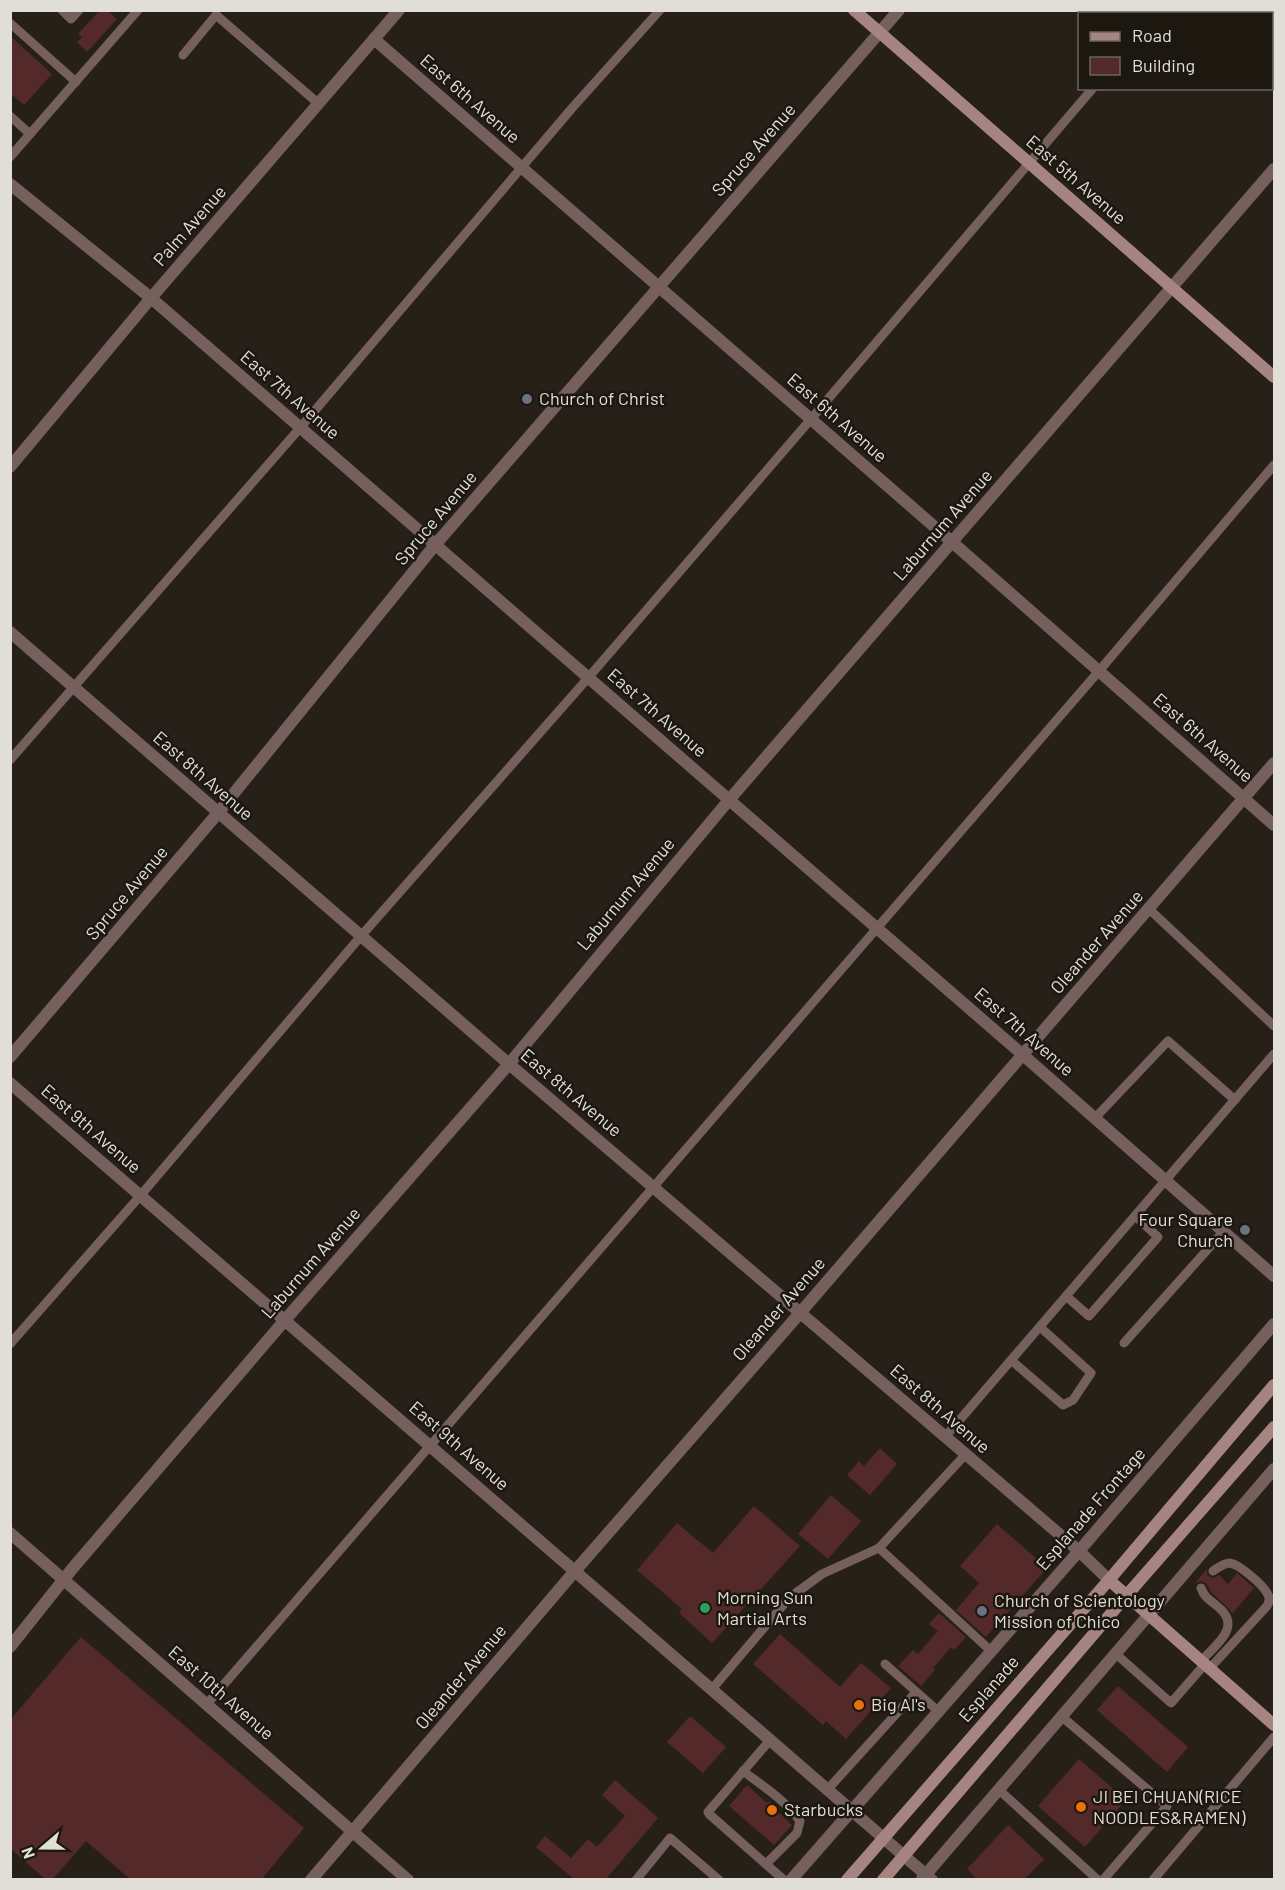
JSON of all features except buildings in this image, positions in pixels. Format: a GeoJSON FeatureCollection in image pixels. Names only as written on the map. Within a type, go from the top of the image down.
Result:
{"type":"FeatureCollection","features":[{"type":"Feature","properties":{"kind":"main road","name":"East 5th Avenue"},"geometry":{"type":"LineString","coordinates":[[854,10],[1275,377]]}},
{"type":"Feature","properties":{"kind":"main road","name":"Esplanade"},"geometry":{"type":"LineString","coordinates":[[847,1880],[1109,1580],[1275,1385]]}},
{"type":"Feature","properties":{"kind":"main road"},"geometry":{"type":"LineString","coordinates":[[883,1880],[1126,1595],[1275,1427]]}},
{"type":"Feature","properties":{"kind":"main road"},"geometry":{"type":"LineString","coordinates":[[1109,1580],[1275,1725]]}},
{"type":"Feature","properties":{"kind":"street","name":"Palm Avenue"},"geometry":{"type":"LineString","coordinates":[[10,467],[151,298],[399,10]]}},
{"type":"Feature","properties":{"kind":"street","name":"Spruce Avenue"},"geometry":{"type":"LineString","coordinates":[[10,1057],[218,813],[435,545],[899,10]]}},
{"type":"Feature","properties":{"kind":"street","name":"East 6th Avenue"},"geometry":{"type":"LineString","coordinates":[[374,39],[1275,825]]}},
{"type":"Feature","properties":{"kind":"street","name":"Laburnum Avenue"},"geometry":{"type":"LineString","coordinates":[[10,1647],[63,1579],[508,1064],[729,800],[1275,169]]}},
{"type":"Feature","properties":{"kind":"street","name":"East 7th Avenue"},"geometry":{"type":"LineString","coordinates":[[10,184],[151,298],[1275,1275]]}},
{"type":"Feature","properties":{"kind":"street","name":"East 8th Avenue"},"geometry":{"type":"LineString","coordinates":[[10,632],[508,1064],[1079,1551],[1109,1580]]}},
{"type":"Feature","properties":{"kind":"street","name":"Oleander Avenue"},"geometry":{"type":"LineString","coordinates":[[311,1880],[575,1570],[1275,763]]}},
{"type":"Feature","properties":{"kind":"street","name":"East 9th Avenue"},"geometry":{"type":"LineString","coordinates":[[10,1083],[771,1739],[904,1855],[926,1878]]}},
{"type":"Feature","properties":{"kind":"street","name":"Esplanade Frontage"},"geometry":{"type":"LineString","coordinates":[[791,1880],[1275,1324]]}},
{"type":"Feature","properties":{"kind":"street"},"geometry":{"type":"LineString","coordinates":[[926,1878],[998,1789],[1275,1469]]}},
{"type":"Feature","properties":{"kind":"street","name":"East 10th Avenue"},"geometry":{"type":"LineString","coordinates":[[10,1533],[408,1880]]}},
{"type":"Feature","properties":{"kind":"lane"},"geometry":{"type":"LineString","coordinates":[[62,10],[71,19],[79,10]]}},
{"type":"Feature","properties":{"kind":"lane"},"geometry":{"type":"LineString","coordinates":[[10,157],[138,10]]}},
{"type":"Feature","properties":{"kind":"lane"},"geometry":{"type":"LineString","coordinates":[[10,760],[300,428],[573,107],[660,10]]}},
{"type":"Feature","properties":{"kind":"lane"},"geometry":{"type":"LineString","coordinates":[[183,55],[218,13],[319,104]]}},
{"type":"Feature","properties":{"kind":"lane"},"geometry":{"type":"LineString","coordinates":[[10,23],[76,82]]}},
{"type":"Feature","properties":{"kind":"lane"},"geometry":{"type":"LineString","coordinates":[[10,1344],[140,1196],[361,936],[588,678],[1091,90]]}},
{"type":"Feature","properties":{"kind":"lane"},"geometry":{"type":"LineString","coordinates":[[10,116],[30,134]]}},
{"type":"Feature","properties":{"kind":"lane"},"geometry":{"type":"LineString","coordinates":[[207,1704],[1275,465]]}},
{"type":"Feature","properties":{"kind":"lane"},"geometry":{"type":"LineString","coordinates":[[1149,909],[1275,1026]]}},
{"type":"Feature","properties":{"kind":"lane"},"geometry":{"type":"LineString","coordinates":[[1095,1118],[1168,1041],[1235,1100]]}},
{"type":"Feature","properties":{"kind":"lane"},"geometry":{"type":"LineString","coordinates":[[945,1437],[1275,1054]]}},
{"type":"Feature","properties":{"kind":"lane"},"geometry":{"type":"LineString","coordinates":[[1066,1296],[1089,1316],[1158,1237],[1136,1216]]}},
{"type":"Feature","properties":{"kind":"lane"},"geometry":{"type":"LineString","coordinates":[[1124,1343],[1224,1231]]}},
{"type":"Feature","properties":{"kind":"lane"},"geometry":{"type":"LineString","coordinates":[[1011,1360],[1063,1405],[1072,1400],[1091,1373],[1040,1327]]}},
{"type":"Feature","properties":{"kind":"lane"},"geometry":{"type":"LineString","coordinates":[[712,1689],[789,1598],[822,1574],[879,1548],[965,1455]]}},
{"type":"Feature","properties":{"kind":"lane"},"geometry":{"type":"LineString","coordinates":[[879,1548],[991,1651]]}},
{"type":"Feature","properties":{"kind":"lane"},"geometry":{"type":"LineString","coordinates":[[1116,1654],[1171,1703],[1205,1664],[1267,1606],[1269,1601],[1269,1594],[1264,1588],[1240,1567],[1232,1563],[1223,1564],[1213,1571]]}},
{"type":"Feature","properties":{"kind":"lane"},"geometry":{"type":"LineString","coordinates":[[1201,1588],[1204,1595],[1221,1608],[1228,1617],[1229,1624],[1227,1631],[1205,1664]]}},
{"type":"Feature","properties":{"kind":"lane"},"geometry":{"type":"LineString","coordinates":[[885,1664],[938,1711]]}},
{"type":"Feature","properties":{"kind":"lane"},"geometry":{"type":"LineString","coordinates":[[828,1789],[916,1692]]}},
{"type":"Feature","properties":{"kind":"lane"},"geometry":{"type":"LineString","coordinates":[[1061,1716],[1167,1806],[1103,1880]]}},
{"type":"Feature","properties":{"kind":"lane"},"geometry":{"type":"LineString","coordinates":[[1153,1880],[1275,1737]]}},
{"type":"Feature","properties":{"kind":"lane"},"geometry":{"type":"LineString","coordinates":[[771,1739],[709,1809],[709,1814],[784,1880]]}},
{"type":"Feature","properties":{"kind":"lane"},"geometry":{"type":"LineString","coordinates":[[743,1771],[775,1794],[800,1821],[797,1833],[766,1864]]}},
{"type":"Feature","properties":{"kind":"lane"},"geometry":{"type":"LineString","coordinates":[[998,1789],[1098,1880]]}},
{"type":"Feature","properties":{"kind":"lane"},"geometry":{"type":"LineString","coordinates":[[636,1880],[670,1838],[719,1880]]}},
{"type":"Feature","properties":{"kind":"place","name":"Church of Christ"},"geometry":{"type":"Point","coordinates":[527,399]}},
{"type":"Feature","properties":{"kind":"place","name":"Four Square Church"},"geometry":{"type":"Point","coordinates":[1245,1230]}},
{"type":"Feature","properties":{"kind":"place","name":"Morning Sun Martial Arts"},"geometry":{"type":"Point","coordinates":[705,1608]}},
{"type":"Feature","properties":{"kind":"place","name":"Church of Scientology Mission of Chico"},"geometry":{"type":"Point","coordinates":[982,1611]}},
{"type":"Feature","properties":{"kind":"place","name":"Big Al's"},"geometry":{"type":"Point","coordinates":[859,1705]}},
{"type":"Feature","properties":{"kind":"place","name":"JI BEI CHUAN(RICE NOODLES&RAMEN)"},"geometry":{"type":"Point","coordinates":[1081,1807]}},
{"type":"Feature","properties":{"kind":"place","name":"Starbucks"},"geometry":{"type":"Point","coordinates":[772,1810]}}]}
